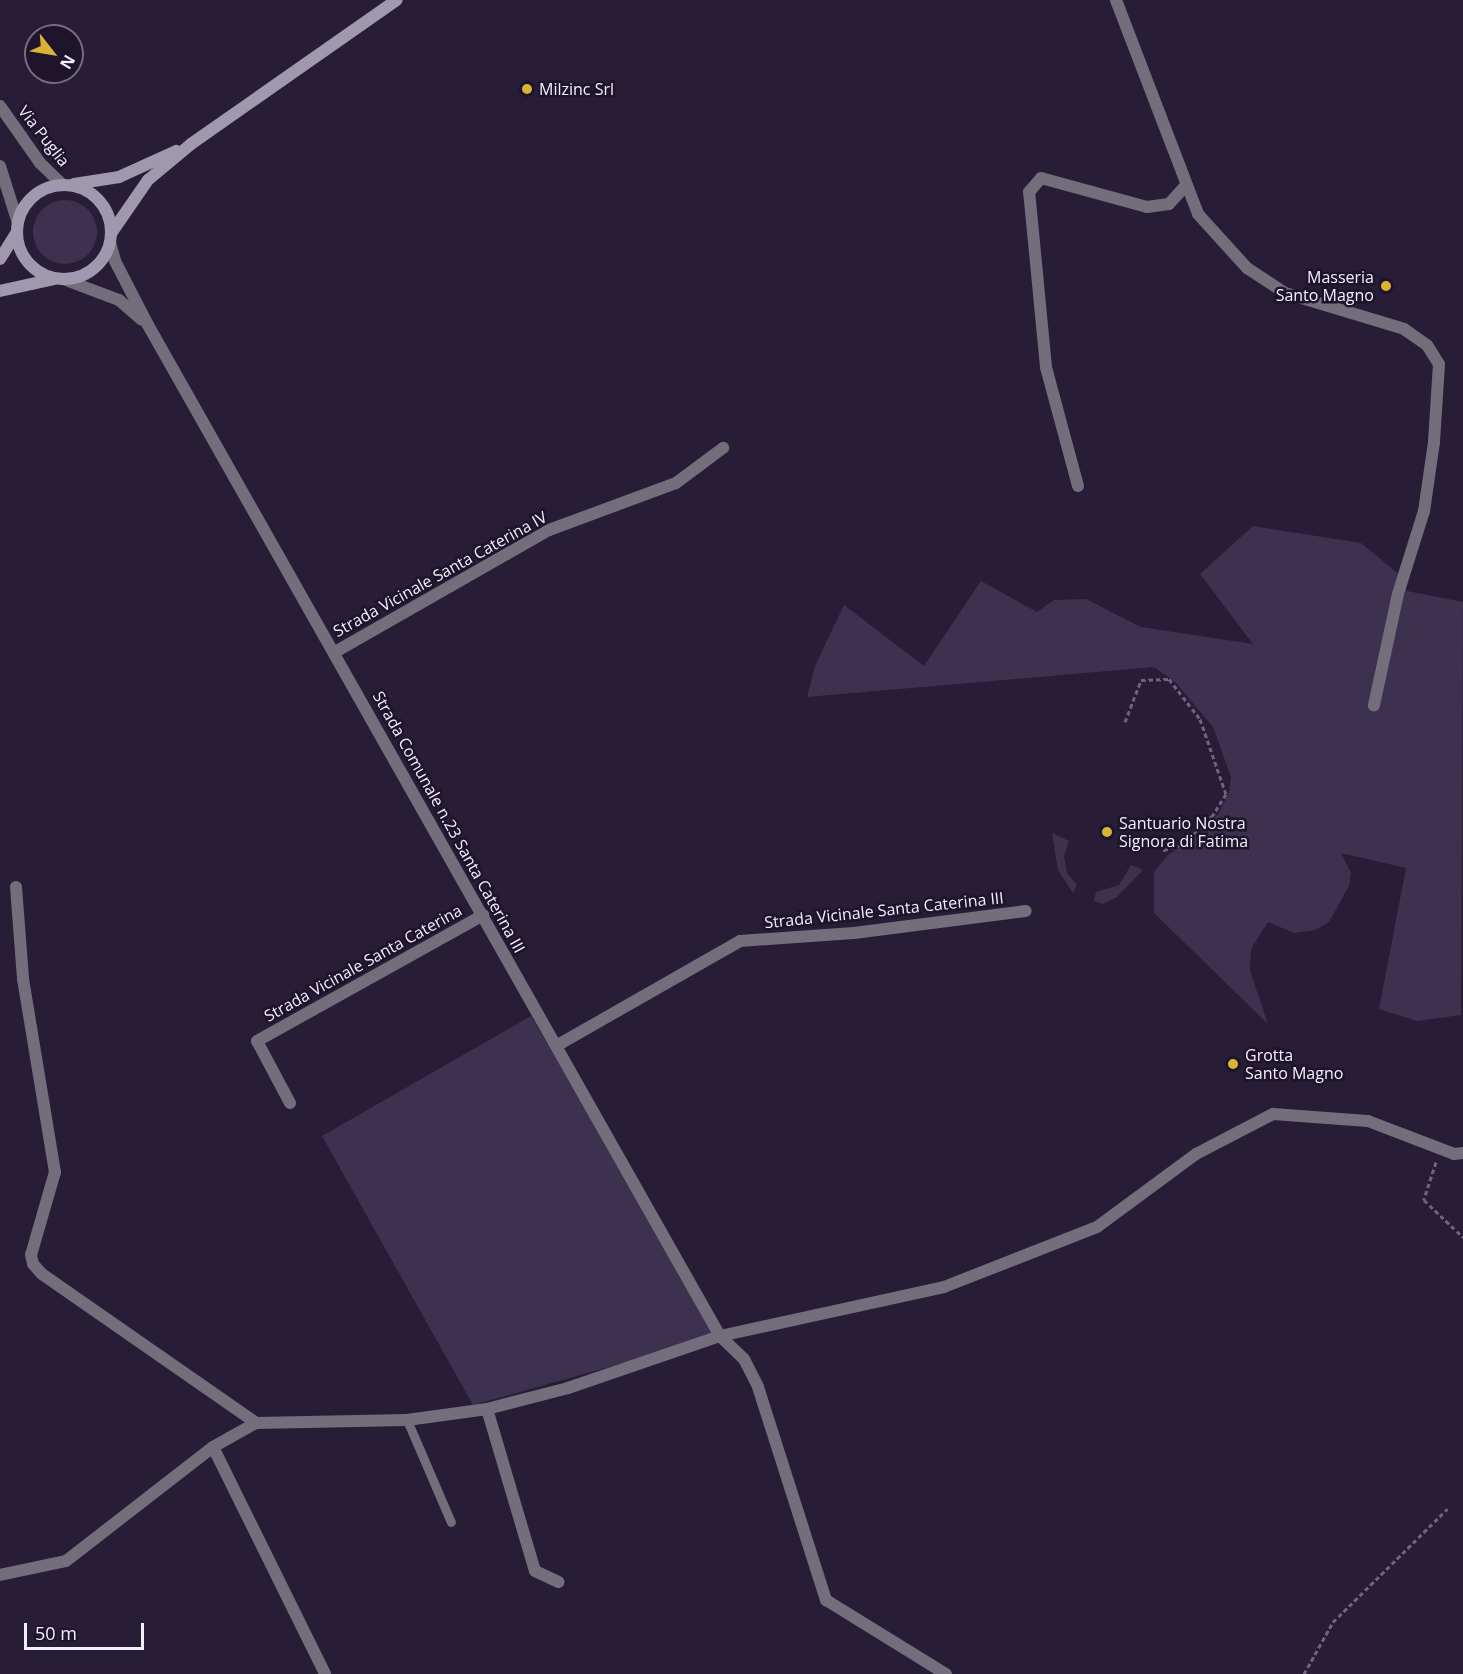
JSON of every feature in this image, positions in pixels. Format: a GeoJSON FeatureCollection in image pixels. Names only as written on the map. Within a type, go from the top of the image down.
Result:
{"type":"FeatureCollection","features":[{"type":"Feature","properties":{"kind":"main road"},"geometry":{"type":"LineString","coordinates":[[0,291],[61,279],[93,269],[148,180],[191,144],[397,0]]}},
{"type":"Feature","properties":{"kind":"main road"},"geometry":{"type":"LineString","coordinates":[[0,259],[34,196],[66,185],[119,177],[191,144]]}},
{"type":"Feature","properties":{"kind":"main road"},"geometry":{"type":"LineString","coordinates":[[66,185],[95,196],[107,212],[111,237]]}},
{"type":"Feature","properties":{"kind":"main road"},"geometry":{"type":"LineString","coordinates":[[18,228],[20,246],[30,263],[46,275],[61,279]]}},
{"type":"Feature","properties":{"kind":"street"},"geometry":{"type":"LineString","coordinates":[[1116,0],[1198,214],[1247,268],[1285,293],[1404,328],[1427,345],[1439,364],[1434,442],[1424,511],[1398,594],[1374,705]]}},
{"type":"Feature","properties":{"kind":"street","name":"Via Puglia"},"geometry":{"type":"LineString","coordinates":[[0,106],[40,163],[66,185]]}},
{"type":"Feature","properties":{"kind":"street"},"geometry":{"type":"LineString","coordinates":[[0,166],[18,228]]}},
{"type":"Feature","properties":{"kind":"street"},"geometry":{"type":"LineString","coordinates":[[1078,486],[1046,367],[1029,192],[1041,178],[1147,207],[1169,204],[1186,185]]}},
{"type":"Feature","properties":{"kind":"street","name":"Strada Comunale n.23 Santa Caterina III"},"geometry":{"type":"LineString","coordinates":[[111,237],[115,261],[148,325],[720,1336],[744,1359],[758,1387],[826,1600],[946,1674]]}},
{"type":"Feature","properties":{"kind":"street"},"geometry":{"type":"LineString","coordinates":[[61,279],[119,300],[148,325]]}},
{"type":"Feature","properties":{"kind":"street","name":"Strada Vicinale Santa Caterina IV"},"geometry":{"type":"LineString","coordinates":[[335,652],[549,530],[676,483],[723,448]]}},
{"type":"Feature","properties":{"kind":"street"},"geometry":{"type":"LineString","coordinates":[[16,887],[23,979],[55,1172],[31,1255],[33,1264],[42,1274],[256,1423]]}},
{"type":"Feature","properties":{"kind":"street","name":"Strada Vicinale Santa Caterina III"},"geometry":{"type":"LineString","coordinates":[[556,1046],[740,941],[854,933],[1026,911]]}},
{"type":"Feature","properties":{"kind":"street","name":"Strada Vicinale Santa Caterina"},"geometry":{"type":"LineString","coordinates":[[290,1102],[257,1041],[483,915]]}},
{"type":"Feature","properties":{"kind":"street"},"geometry":{"type":"LineString","coordinates":[[0,1575],[66,1561],[213,1447],[256,1423],[407,1420],[487,1409],[568,1388],[720,1336],[944,1287],[1097,1227],[1196,1154],[1273,1114],[1368,1120],[1440,1149],[1463,1153]]}},
{"type":"Feature","properties":{"kind":"street"},"geometry":{"type":"LineString","coordinates":[[487,1409],[535,1571],[559,1582]]}},
{"type":"Feature","properties":{"kind":"street"},"geometry":{"type":"LineString","coordinates":[[213,1447],[325,1674]]}},
{"type":"Feature","properties":{"kind":"lane"},"geometry":{"type":"LineString","coordinates":[[407,1420],[451,1522]]}},
{"type":"Feature","properties":{"kind":"path"},"geometry":{"type":"LineString","coordinates":[[1125,722],[1141,680],[1169,679],[1200,719],[1226,794],[1213,815],[1182,845],[1163,850]]}},
{"type":"Feature","properties":{"kind":"path"},"geometry":{"type":"LineString","coordinates":[[1440,1149],[1424,1200],[1463,1237]]}},
{"type":"Feature","properties":{"kind":"path"},"geometry":{"type":"LineString","coordinates":[[1305,1674],[1333,1622],[1447,1509]]}},
{"type":"Feature","properties":{"kind":"shaded area"},"geometry":{"type":"Polygon","coordinates":[[[65,200],[77,202],[88,209],[95,220],[97,232],[95,244],[88,255],[77,262],[65,264],[53,262],[42,255],[35,244],[33,232],[35,220],[42,209],[53,202],[65,200]]]}},
{"type":"Feature","properties":{"kind":"shaded area"},"geometry":{"type":"Polygon","coordinates":[[[1253,526],[1361,543],[1400,575],[1397,589],[1463,602],[1461,1015],[1417,1021],[1379,1009],[1406,868],[1341,853],[1351,873],[1349,886],[1329,922],[1315,930],[1294,933],[1268,922],[1251,949],[1250,971],[1268,1024],[1154,913],[1154,872],[1168,855],[1199,834],[1219,813],[1229,792],[1231,777],[1213,727],[1175,682],[1154,667],[807,697],[815,666],[844,605],[924,666],[981,581],[1037,612],[1054,600],[1086,599],[1141,627],[1253,644],[1200,574],[1253,526]]]}},
{"type":"Feature","properties":{"kind":"shaded area"},"geometry":{"type":"Polygon","coordinates":[[[1052,833],[1069,841],[1064,856],[1067,873],[1077,885],[1073,893],[1058,870],[1052,833]]]}},
{"type":"Feature","properties":{"kind":"shaded area"},"geometry":{"type":"Polygon","coordinates":[[[1131,865],[1143,870],[1117,897],[1103,904],[1094,901],[1096,892],[1119,885],[1131,865]]]}},
{"type":"Feature","properties":{"kind":"shaded area"},"geometry":{"type":"Polygon","coordinates":[[[531,1016],[720,1336],[473,1405],[322,1136],[531,1016]]]}},
{"type":"Feature","properties":{"kind":"place","name":"Milzinc Srl"},"geometry":{"type":"Point","coordinates":[527,89]}},
{"type":"Feature","properties":{"kind":"place","name":"Masseria Santo Magno"},"geometry":{"type":"Point","coordinates":[1386,286]}},
{"type":"Feature","properties":{"kind":"place","name":"Santuario Nostra Signora di Fatima"},"geometry":{"type":"Point","coordinates":[1107,832]}},
{"type":"Feature","properties":{"kind":"place","name":"Grotta Santo Magno"},"geometry":{"type":"Point","coordinates":[1233,1064]}}]}
